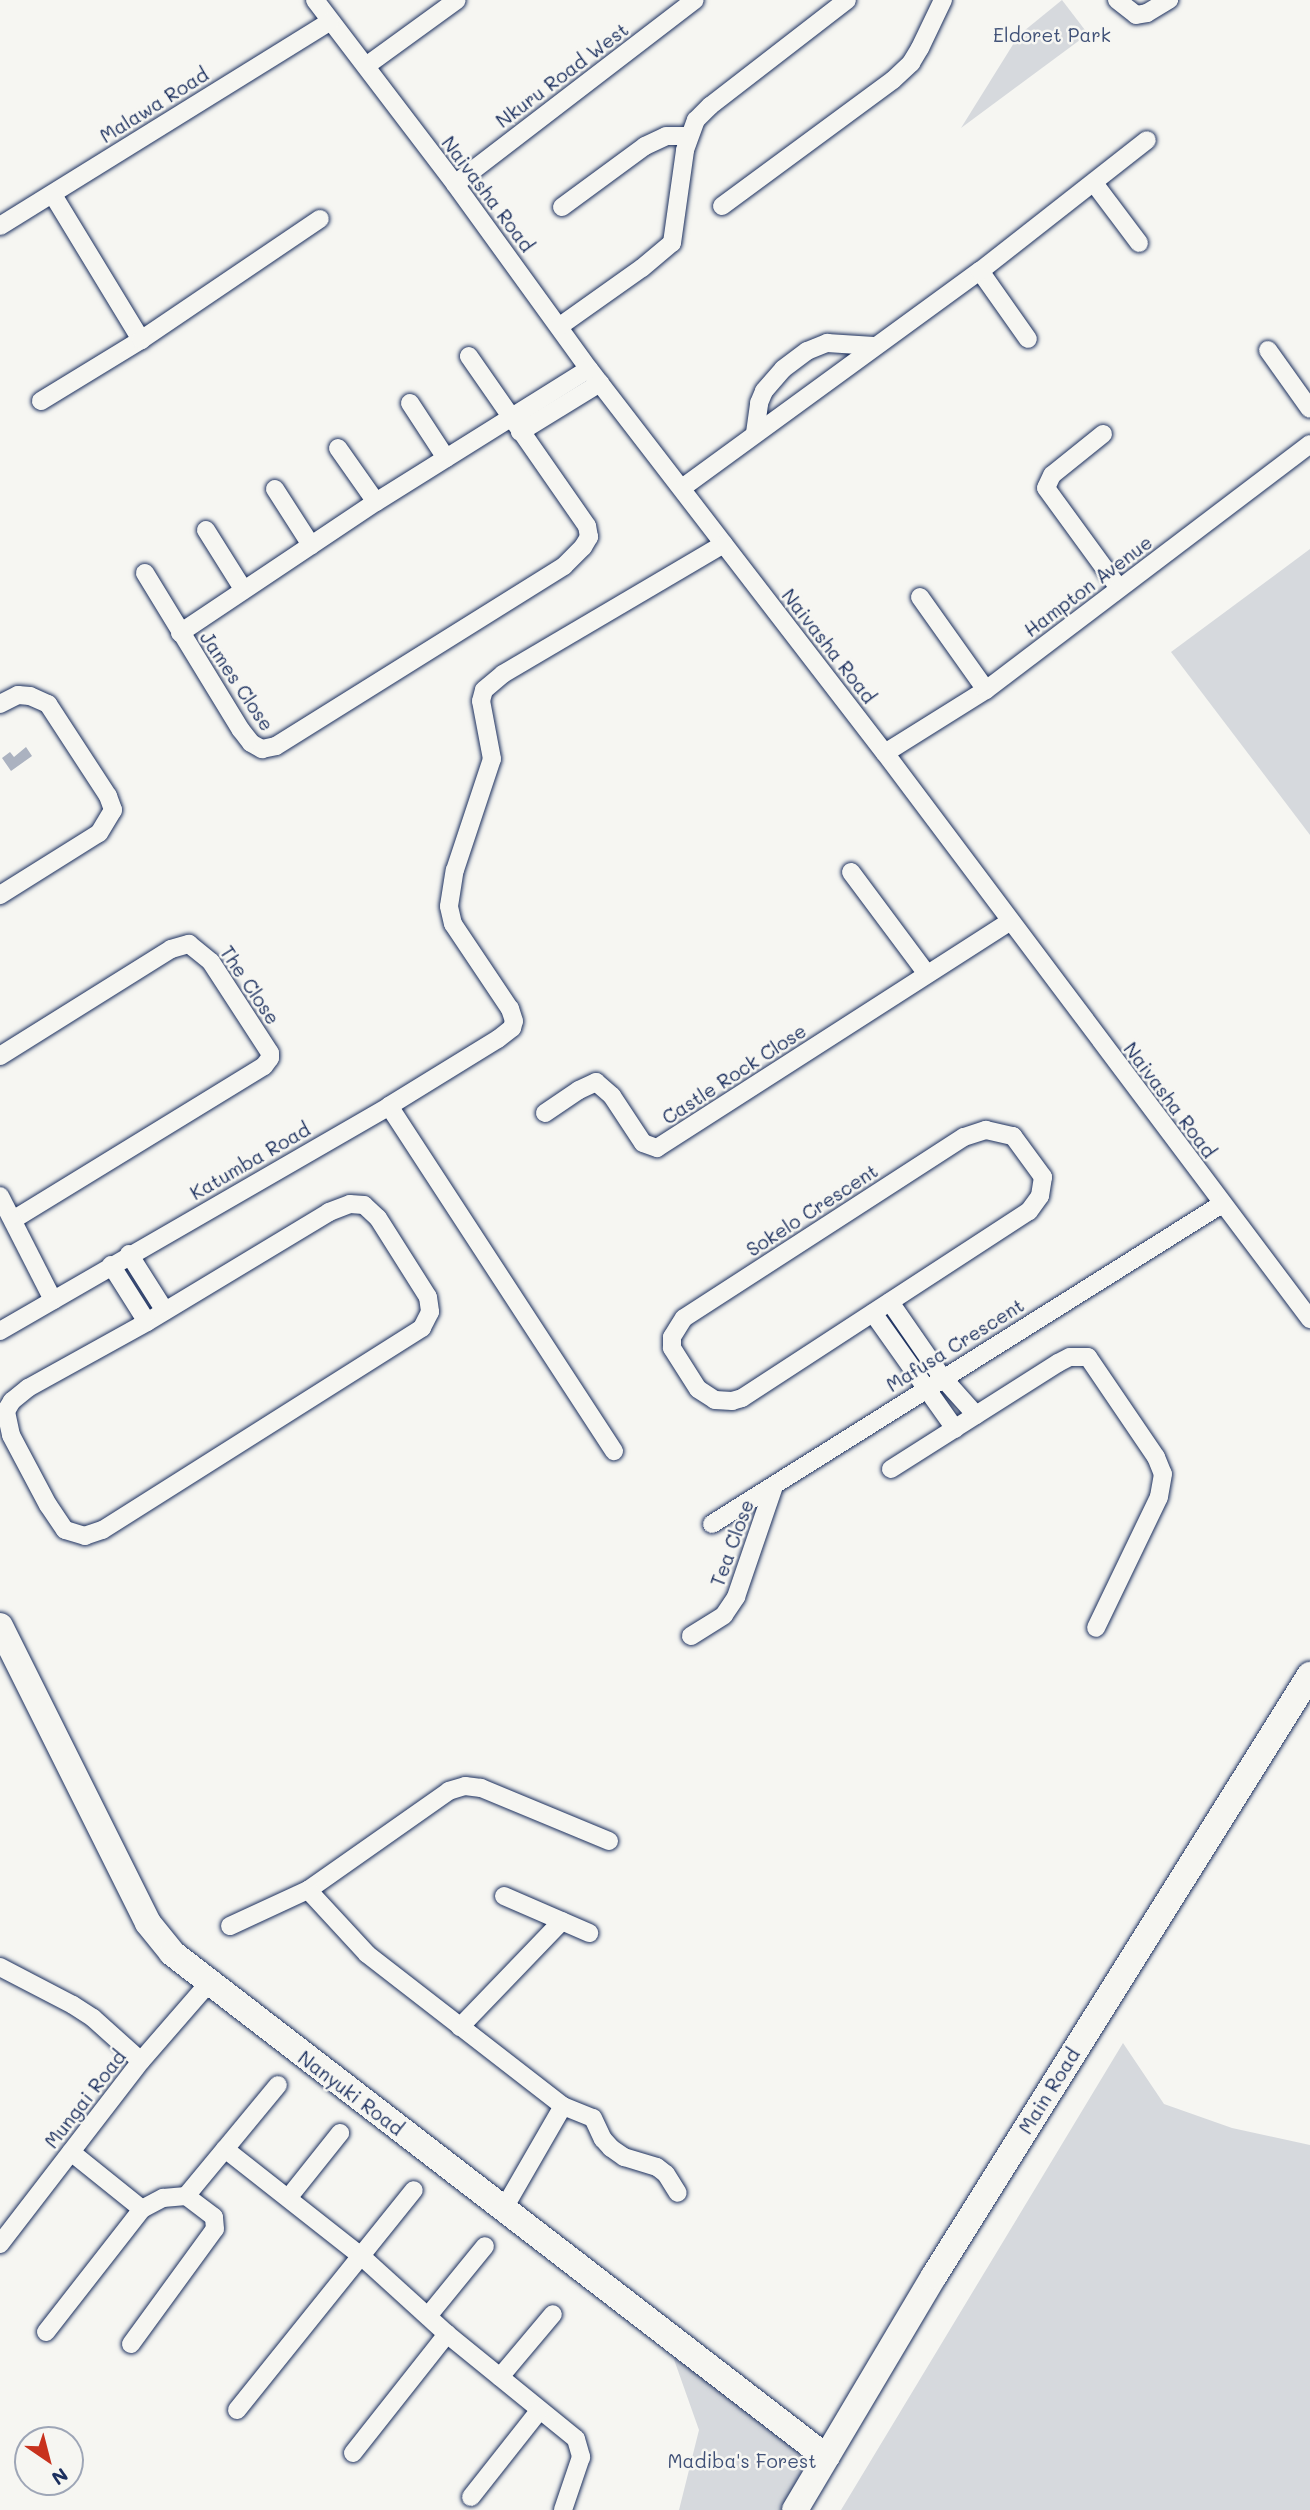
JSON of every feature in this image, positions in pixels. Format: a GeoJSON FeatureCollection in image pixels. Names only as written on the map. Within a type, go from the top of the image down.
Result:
{"type":"FeatureCollection","features":[{"type":"Feature","properties":{"kind":"street","name":"Naivasha Road"},"geometry":{"type":"LineString","coordinates":[[314,0],[455,184],[594,376],[886,753],[1310,1319]]}},
{"type":"Feature","properties":{"kind":"street"},"geometry":{"type":"LineString","coordinates":[[366,66],[457,0]]}},
{"type":"Feature","properties":{"kind":"street","name":"Nkuru Road West"},"geometry":{"type":"LineString","coordinates":[[455,184],[695,0]]}},
{"type":"Feature","properties":{"kind":"street"},"geometry":{"type":"LineString","coordinates":[[560,326],[642,268],[672,243],[688,136],[696,120],[710,106],[847,0]]}},
{"type":"Feature","properties":{"kind":"street"},"geometry":{"type":"LineString","coordinates":[[722,206],[911,63],[943,0]]}},
{"type":"Feature","properties":{"kind":"street"},"geometry":{"type":"LineString","coordinates":[[1116,0],[1136,15],[1147,13],[1169,0]]}},
{"type":"Feature","properties":{"kind":"street","name":"Malawa Road"},"geometry":{"type":"LineString","coordinates":[[0,226],[330,21]]}},
{"type":"Feature","properties":{"kind":"street"},"geometry":{"type":"LineString","coordinates":[[562,207],[645,146],[666,136],[688,136]]}},
{"type":"Feature","properties":{"kind":"street"},"geometry":{"type":"LineString","coordinates":[[682,488],[980,271],[1147,140]]}},
{"type":"Feature","properties":{"kind":"street"},"geometry":{"type":"LineString","coordinates":[[1094,183],[1139,243]]}},
{"type":"Feature","properties":{"kind":"street"},"geometry":{"type":"LineString","coordinates":[[53,195],[141,340]]}},
{"type":"Feature","properties":{"kind":"street"},"geometry":{"type":"LineString","coordinates":[[41,401],[141,340],[320,219]]}},
{"type":"Feature","properties":{"kind":"street"},"geometry":{"type":"LineString","coordinates":[[980,271],[1028,339]]}},
{"type":"Feature","properties":{"kind":"street"},"geometry":{"type":"LineString","coordinates":[[755,433],[759,403],[764,391],[783,369],[807,351],[827,343],[874,346]]}},
{"type":"Feature","properties":{"kind":"street"},"geometry":{"type":"LineString","coordinates":[[1268,350],[1310,409]]}},
{"type":"Feature","properties":{"kind":"street"},"geometry":{"type":"LineString","coordinates":[[469,356],[515,425]]}},
{"type":"Feature","properties":{"kind":"street","name":"James Close"},"geometry":{"type":"LineString","coordinates":[[515,425],[587,526],[589,537],[583,547],[564,566],[276,746],[262,749],[251,743],[180,633],[243,589],[446,458],[515,425],[594,376]]}},
{"type":"Feature","properties":{"kind":"street"},"geometry":{"type":"LineString","coordinates":[[410,403],[446,458]]}},
{"type":"Feature","properties":{"kind":"street"},"geometry":{"type":"LineString","coordinates":[[1103,434],[1052,475],[1046,488],[1119,588]]}},
{"type":"Feature","properties":{"kind":"street","name":"Hampton Avenue"},"geometry":{"type":"LineString","coordinates":[[886,753],[986,690],[1310,444]]}},
{"type":"Feature","properties":{"kind":"street"},"geometry":{"type":"LineString","coordinates":[[338,448],[376,502]]}},
{"type":"Feature","properties":{"kind":"street"},"geometry":{"type":"LineString","coordinates":[[275,489],[311,545]]}},
{"type":"Feature","properties":{"kind":"street"},"geometry":{"type":"LineString","coordinates":[[206,530],[243,589]]}},
{"type":"Feature","properties":{"kind":"street","name":"Katumba Road"},"geometry":{"type":"LineString","coordinates":[[0,1331],[129,1254],[388,1107],[512,1028],[514,1021],[510,1009],[453,924],[449,906],[455,870],[492,759],[481,701],[484,690],[503,674],[724,544]]}},
{"type":"Feature","properties":{"kind":"street"},"geometry":{"type":"LineString","coordinates":[[145,573],[180,633]]}},
{"type":"Feature","properties":{"kind":"street"},"geometry":{"type":"LineString","coordinates":[[920,597],[986,690]]}},
{"type":"Feature","properties":{"kind":"street"},"geometry":{"type":"LineString","coordinates":[[0,704],[18,695],[30,696],[48,704],[108,796],[113,810],[99,833],[0,895]]}},
{"type":"Feature","properties":{"kind":"street"},"geometry":{"type":"LineString","coordinates":[[851,872],[927,974]]}},
{"type":"Feature","properties":{"kind":"street","name":"Castle Rock Close"},"geometry":{"type":"LineString","coordinates":[[545,1113],[596,1082],[612,1096],[643,1143],[657,1148],[1010,920]]}},
{"type":"Feature","properties":{"kind":"street","name":"The Close"},"geometry":{"type":"LineString","coordinates":[[0,1056],[171,949],[189,944],[211,962],[270,1053],[264,1066],[14,1219]]}},
{"type":"Feature","properties":{"kind":"street"},"geometry":{"type":"LineString","coordinates":[[388,1107],[614,1451]]}},
{"type":"Feature","properties":{"kind":"street","name":"Sokelo Crescent"},"geometry":{"type":"LineString","coordinates":[[986,1130],[1013,1136],[1043,1177],[1043,1186],[1035,1206],[890,1302],[732,1402],[715,1399],[698,1389],[672,1348],[672,1337],[684,1318],[964,1137],[986,1130]]}},
{"type":"Feature","properties":{"kind":"street"},"geometry":{"type":"LineString","coordinates":[[0,1196],[53,1300]]}},
{"type":"Feature","properties":{"kind":"street","name":"Mafusa Crescent"},"geometry":{"type":"LineString","coordinates":[[712,1524],[1222,1203]]}},
{"type":"Feature","properties":{"kind":"street"},"geometry":{"type":"LineString","coordinates":[[350,1204],[364,1205],[379,1218],[431,1305],[422,1328],[398,1344],[102,1530],[85,1536],[72,1533],[59,1523],[11,1434],[6,1417],[8,1407],[28,1388],[147,1322],[328,1212],[350,1204]]}},
{"type":"Feature","properties":{"kind":"street"},"geometry":{"type":"LineString","coordinates":[[129,1254],[165,1311]]}},
{"type":"Feature","properties":{"kind":"street"},"geometry":{"type":"LineString","coordinates":[[111,1265],[147,1322]]}},
{"type":"Feature","properties":{"kind":"street"},"geometry":{"type":"LineString","coordinates":[[890,1302],[942,1377],[976,1415]]}},
{"type":"Feature","properties":{"kind":"street"},"geometry":{"type":"LineString","coordinates":[[873,1313],[924,1389],[955,1429]]}},
{"type":"Feature","properties":{"kind":"street"},"geometry":{"type":"LineString","coordinates":[[891,1469],[1058,1363],[1070,1357],[1088,1357],[1157,1457],[1163,1474],[1159,1497],[1096,1628]]}},
{"type":"Feature","properties":{"kind":"street","name":"Tea Close"},"geometry":{"type":"LineString","coordinates":[[691,1636],[724,1615],[736,1597],[774,1486]]}},
{"type":"Feature","properties":{"kind":"street","name":"Nanyuki Road"},"geometry":{"type":"LineString","coordinates":[[0,1626],[148,1923],[172,1953],[208,1984],[826,2457]]}},
{"type":"Feature","properties":{"kind":"street","name":"Main Road"},"geometry":{"type":"LineString","coordinates":[[795,2510],[948,2253],[1310,1675]]}},
{"type":"Feature","properties":{"kind":"street"},"geometry":{"type":"LineString","coordinates":[[230,1926],[308,1891],[449,1791],[465,1786],[481,1788],[610,1841]]}},
{"type":"Feature","properties":{"kind":"street"},"geometry":{"type":"LineString","coordinates":[[308,1891],[367,1954],[563,2106],[593,2118],[603,2140],[611,2148],[624,2157],[657,2167],[673,2183],[678,2193]]}},
{"type":"Feature","properties":{"kind":"street"},"geometry":{"type":"LineString","coordinates":[[504,1896],[589,1933]]}},
{"type":"Feature","properties":{"kind":"street"},"geometry":{"type":"LineString","coordinates":[[460,2027],[562,1921]]}},
{"type":"Feature","properties":{"kind":"street"},"geometry":{"type":"LineString","coordinates":[[0,1967],[73,2004],[93,2018],[141,2061]]}},
{"type":"Feature","properties":{"kind":"street","name":"Mungai Road"},"geometry":{"type":"LineString","coordinates":[[0,2244],[141,2061],[208,1984]]}},
{"type":"Feature","properties":{"kind":"street"},"geometry":{"type":"LineString","coordinates":[[186,2196],[278,2085]]}},
{"type":"Feature","properties":{"kind":"street"},"geometry":{"type":"LineString","coordinates":[[503,2210],[563,2106]]}},
{"type":"Feature","properties":{"kind":"street"},"geometry":{"type":"LineString","coordinates":[[289,2197],[340,2133]]}},
{"type":"Feature","properties":{"kind":"street"},"geometry":{"type":"LineString","coordinates":[[225,2150],[289,2197],[361,2256],[447,2334],[539,2412],[576,2439],[581,2452],[563,2510]]}},
{"type":"Feature","properties":{"kind":"street"},"geometry":{"type":"LineString","coordinates":[[71,2152],[142,2209]]}},
{"type":"Feature","properties":{"kind":"street"},"geometry":{"type":"LineString","coordinates":[[237,2410],[414,2190]]}},
{"type":"Feature","properties":{"kind":"street"},"geometry":{"type":"LineString","coordinates":[[46,2332],[142,2209],[163,2198],[186,2196],[214,2217],[215,2229],[131,2344]]}},
{"type":"Feature","properties":{"kind":"street"},"geometry":{"type":"LineString","coordinates":[[428,2316],[485,2246]]}},
{"type":"Feature","properties":{"kind":"street"},"geometry":{"type":"LineString","coordinates":[[500,2377],[553,2314]]}},
{"type":"Feature","properties":{"kind":"street"},"geometry":{"type":"LineString","coordinates":[[353,2454],[447,2334]]}},
{"type":"Feature","properties":{"kind":"street"},"geometry":{"type":"LineString","coordinates":[[471,2497],[539,2412]]}},
{"type":"Feature","properties":{"kind":"green space","name":"Eldoret Park"},"geometry":{"type":"Polygon","coordinates":[[[1062,0],[1088,34],[961,128],[1019,35],[1062,0]]]}},
{"type":"Feature","properties":{"kind":"green space"},"geometry":{"type":"Polygon","coordinates":[[[1310,549],[1310,835],[1171,652],[1310,549]]]}},
{"type":"Feature","properties":{"kind":"green space"},"geometry":{"type":"Polygon","coordinates":[[[1123,2043],[1164,2104],[1232,2128],[1310,2145],[1310,2510],[841,2510],[1123,2043]]]}},
{"type":"Feature","properties":{"kind":"green space","name":"Madiba's Forest"},"geometry":{"type":"Polygon","coordinates":[[[671,2351],[813,2462],[788,2510],[679,2510],[699,2430],[671,2351]]]}},
{"type":"Feature","properties":{"kind":"shaded area"},"geometry":{"type":"Polygon","coordinates":[[[26,747],[32,756],[11,771],[2,758],[10,752],[14,757],[26,747]]]}}]}
